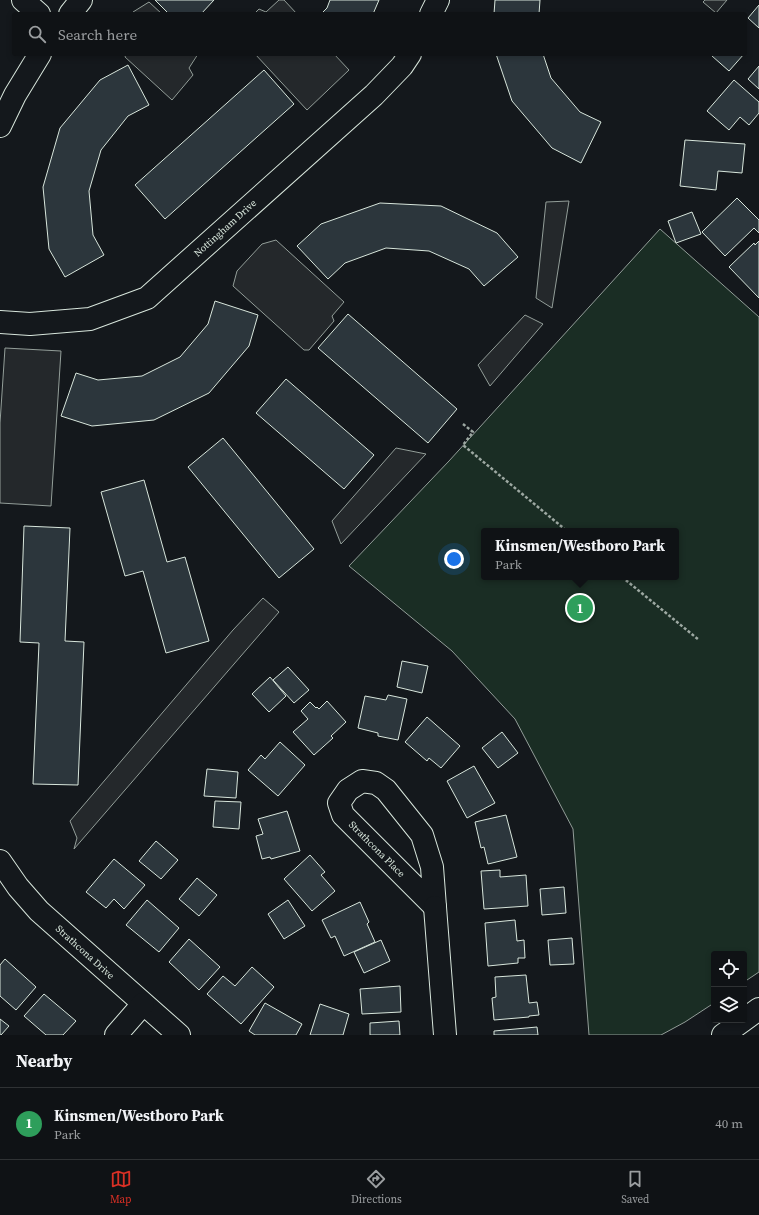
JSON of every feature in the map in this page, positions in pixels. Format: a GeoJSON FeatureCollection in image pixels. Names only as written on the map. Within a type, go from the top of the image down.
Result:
{"type":"FeatureCollection","features":[{"type":"Feature","properties":{"kind":"street"},"geometry":{"type":"LineString","coordinates":[[23,0],[37,12]]}},
{"type":"Feature","properties":{"kind":"street"},"geometry":{"type":"LineString","coordinates":[[72,12],[82,0]]}},
{"type":"Feature","properties":{"kind":"street"},"geometry":{"type":"LineString","coordinates":[[432,12],[438,0]]}},
{"type":"Feature","properties":{"kind":"street"},"geometry":{"type":"LineString","coordinates":[[0,126],[15,95],[39,56]]}},
{"type":"Feature","properties":{"kind":"street","name":"Nottingham Drive"},"geometry":{"type":"LineString","coordinates":[[0,322],[30,324],[90,319],[147,298],[374,95],[402,66],[409,56]]}},
{"type":"Feature","properties":{"kind":"street","name":"Strathcona Place"},"geometry":{"type":"LineString","coordinates":[[435,907],[343,815],[339,803],[348,790],[362,781],[376,783],[386,790],[422,835],[432,867],[445,1035]]}},
{"type":"Feature","properties":{"kind":"street","name":"Strathcona Drive"},"geometry":{"type":"LineString","coordinates":[[0,861],[18,887],[39,911],[179,1035]]}},
{"type":"Feature","properties":{"kind":"street"},"geometry":{"type":"LineString","coordinates":[[116,1035],[143,1004]]}},
{"type":"Feature","properties":{"kind":"street"},"geometry":{"type":"LineString","coordinates":[[723,1035],[759,1009]]}},
{"type":"Feature","properties":{"kind":"path"},"geometry":{"type":"LineString","coordinates":[[463,424],[473,432],[462,445],[562,528]]}},
{"type":"Feature","properties":{"kind":"path"},"geometry":{"type":"LineString","coordinates":[[626,580],[699,640]]}},
{"type":"Feature","properties":{"kind":"green space"},"geometry":{"type":"Polygon","coordinates":[[[660,229],[759,317],[759,972],[747,980],[747,951],[711,951],[711,1005],[685,1022],[661,1035],[589,1035],[573,829],[515,719],[452,651],[349,566],[449,461],[660,229]]]}},
{"type":"Feature","properties":{"kind":"shaded area"},"geometry":{"type":"Polygon","coordinates":[[[279,0],[284,0],[295,12],[266,12],[279,0]]]}},
{"type":"Feature","properties":{"kind":"shaded area"},"geometry":{"type":"Polygon","coordinates":[[[705,0],[727,0],[717,12],[703,2],[705,0]]]}},
{"type":"Feature","properties":{"kind":"shaded area"},"geometry":{"type":"Polygon","coordinates":[[[149,2],[160,12],[133,12],[149,2]]]}},
{"type":"Feature","properties":{"kind":"shaded area"},"geometry":{"type":"Polygon","coordinates":[[[259,9],[266,12],[256,12],[259,9]]]}},
{"type":"Feature","properties":{"kind":"shaded area"},"geometry":{"type":"Polygon","coordinates":[[[197,56],[189,68],[193,75],[172,100],[125,57],[197,56]]]}},
{"type":"Feature","properties":{"kind":"shaded area"},"geometry":{"type":"Polygon","coordinates":[[[257,56],[336,56],[349,70],[307,110],[257,56]]]}},
{"type":"Feature","properties":{"kind":"shaded area"},"geometry":{"type":"Polygon","coordinates":[[[569,201],[552,308],[536,298],[546,202],[569,201]]]}},
{"type":"Feature","properties":{"kind":"shaded area"},"geometry":{"type":"Polygon","coordinates":[[[276,240],[344,302],[332,316],[334,321],[309,350],[304,350],[233,286],[237,271],[262,244],[276,240]]]}},
{"type":"Feature","properties":{"kind":"shaded area"},"geometry":{"type":"Polygon","coordinates":[[[525,315],[543,324],[490,386],[478,365],[525,315]]]}},
{"type":"Feature","properties":{"kind":"shaded area"},"geometry":{"type":"Polygon","coordinates":[[[5,348],[61,351],[51,506],[0,503],[0,423],[5,348]]]}},
{"type":"Feature","properties":{"kind":"shaded area"},"geometry":{"type":"Polygon","coordinates":[[[396,448],[426,454],[341,544],[332,521],[396,448]]]}},
{"type":"Feature","properties":{"kind":"shaded area"},"geometry":{"type":"Polygon","coordinates":[[[263,598],[279,612],[74,849],[77,838],[70,821],[233,630],[263,598]]]}},
{"type":"Feature","properties":{"kind":"building"},"geometry":{"type":"Polygon","coordinates":[[[155,0],[214,0],[203,12],[167,12],[155,0]]]}},
{"type":"Feature","properties":{"kind":"building"},"geometry":{"type":"Polygon","coordinates":[[[330,0],[379,0],[374,12],[323,12],[327,8],[330,0]]]}},
{"type":"Feature","properties":{"kind":"building"},"geometry":{"type":"Polygon","coordinates":[[[495,0],[540,0],[539,12],[494,12],[495,0]]]}},
{"type":"Feature","properties":{"kind":"building"},"geometry":{"type":"Polygon","coordinates":[[[759,5],[759,28],[748,18],[759,5]]]}},
{"type":"Feature","properties":{"kind":"building"},"geometry":{"type":"Polygon","coordinates":[[[497,56],[544,56],[551,78],[580,112],[601,122],[581,163],[552,148],[512,101],[497,56]]]}},
{"type":"Feature","properties":{"kind":"building"},"geometry":{"type":"Polygon","coordinates":[[[712,56],[742,56],[729,71],[712,56]]]}},
{"type":"Feature","properties":{"kind":"building"},"geometry":{"type":"Polygon","coordinates":[[[128,65],[149,105],[128,116],[101,150],[89,191],[93,235],[104,255],[65,277],[49,249],[43,187],[60,128],[100,80],[128,65]]]}},
{"type":"Feature","properties":{"kind":"building"},"geometry":{"type":"Polygon","coordinates":[[[759,66],[759,89],[748,79],[759,66]]]}},
{"type":"Feature","properties":{"kind":"building"},"geometry":{"type":"Polygon","coordinates":[[[264,70],[294,104],[165,219],[135,185],[264,70]]]}},
{"type":"Feature","properties":{"kind":"building"},"geometry":{"type":"Polygon","coordinates":[[[734,80],[759,102],[759,113],[749,125],[740,117],[729,130],[707,111],[734,80]]]}},
{"type":"Feature","properties":{"kind":"building"},"geometry":{"type":"Polygon","coordinates":[[[685,140],[745,144],[742,173],[718,171],[716,190],[680,186],[685,140]]]}},
{"type":"Feature","properties":{"kind":"building"},"geometry":{"type":"Polygon","coordinates":[[[737,198],[759,220],[759,233],[754,228],[725,256],[702,232],[737,198]]]}},
{"type":"Feature","properties":{"kind":"building"},"geometry":{"type":"Polygon","coordinates":[[[380,203],[441,206],[497,233],[518,257],[484,286],[469,269],[429,251],[386,248],[345,263],[328,279],[297,246],[321,224],[380,203]]]}},
{"type":"Feature","properties":{"kind":"building"},"geometry":{"type":"Polygon","coordinates":[[[692,212],[701,234],[676,243],[668,221],[692,212]]]}},
{"type":"Feature","properties":{"kind":"building"},"geometry":{"type":"Polygon","coordinates":[[[759,241],[759,298],[729,267],[754,243],[755,245],[759,241]]]}},
{"type":"Feature","properties":{"kind":"building"},"geometry":{"type":"Polygon","coordinates":[[[215,301],[258,315],[249,346],[209,393],[154,420],[92,426],[61,416],[76,373],[98,380],[142,376],[180,357],[208,324],[215,301]]]}},
{"type":"Feature","properties":{"kind":"building"},"geometry":{"type":"Polygon","coordinates":[[[348,314],[457,409],[428,443],[318,348],[348,314]]]}},
{"type":"Feature","properties":{"kind":"building"},"geometry":{"type":"Polygon","coordinates":[[[286,379],[374,455],[344,489],[256,413],[286,379]]]}},
{"type":"Feature","properties":{"kind":"building"},"geometry":{"type":"Polygon","coordinates":[[[223,438],[314,549],[279,578],[188,467],[223,438]]]}},
{"type":"Feature","properties":{"kind":"building"},"geometry":{"type":"Polygon","coordinates":[[[144,480],[167,562],[185,557],[209,641],[166,653],[143,571],[125,576],[101,492],[144,480]]]}},
{"type":"Feature","properties":{"kind":"building"},"geometry":{"type":"Polygon","coordinates":[[[24,526],[70,528],[65,641],[84,642],[78,785],[33,784],[39,643],[20,642],[24,526]]]}},
{"type":"Feature","properties":{"kind":"building"},"geometry":{"type":"Polygon","coordinates":[[[402,661],[428,666],[422,693],[397,687],[402,661]]]}},
{"type":"Feature","properties":{"kind":"building"},"geometry":{"type":"Polygon","coordinates":[[[288,667],[309,690],[294,703],[273,680],[288,667]]]}},
{"type":"Feature","properties":{"kind":"building"},"geometry":{"type":"Polygon","coordinates":[[[270,677],[286,696],[269,712],[252,694],[270,677]]]}},
{"type":"Feature","properties":{"kind":"building"},"geometry":{"type":"Polygon","coordinates":[[[388,695],[407,699],[398,740],[378,736],[378,733],[358,728],[365,696],[386,700],[388,695]]]}},
{"type":"Feature","properties":{"kind":"building"},"geometry":{"type":"Polygon","coordinates":[[[327,701],[346,722],[331,736],[333,738],[314,755],[293,732],[308,719],[301,711],[310,702],[319,709],[327,701]]]}},
{"type":"Feature","properties":{"kind":"building"},"geometry":{"type":"Polygon","coordinates":[[[427,717],[460,746],[441,768],[429,758],[427,761],[405,742],[427,717]]]}},
{"type":"Feature","properties":{"kind":"building"},"geometry":{"type":"Polygon","coordinates":[[[502,732],[518,753],[498,768],[482,748],[502,732]]]}},
{"type":"Feature","properties":{"kind":"building"},"geometry":{"type":"Polygon","coordinates":[[[280,742],[305,765],[278,796],[248,770],[261,755],[265,759],[280,742]]]}},
{"type":"Feature","properties":{"kind":"building"},"geometry":{"type":"Polygon","coordinates":[[[474,766],[495,803],[467,818],[447,781],[474,766]]]}},
{"type":"Feature","properties":{"kind":"building"},"geometry":{"type":"Polygon","coordinates":[[[207,769],[238,772],[236,798],[204,796],[207,769]]]}},
{"type":"Feature","properties":{"kind":"building"},"geometry":{"type":"Polygon","coordinates":[[[215,801],[241,802],[239,829],[213,827],[215,801]]]}},
{"type":"Feature","properties":{"kind":"building"},"geometry":{"type":"Polygon","coordinates":[[[287,811],[300,851],[271,859],[270,857],[262,859],[256,836],[263,834],[258,819],[287,811]]]}},
{"type":"Feature","properties":{"kind":"building"},"geometry":{"type":"Polygon","coordinates":[[[506,815],[517,857],[488,864],[484,847],[481,848],[475,822],[506,815]]]}},
{"type":"Feature","properties":{"kind":"building"},"geometry":{"type":"Polygon","coordinates":[[[156,841],[178,860],[161,879],[139,861],[156,841]]]}},
{"type":"Feature","properties":{"kind":"building"},"geometry":{"type":"Polygon","coordinates":[[[310,855],[325,872],[321,875],[335,891],[312,911],[284,879],[310,855]]]}},
{"type":"Feature","properties":{"kind":"building"},"geometry":{"type":"Polygon","coordinates":[[[114,859],[145,885],[124,909],[114,899],[106,908],[86,892],[114,859]]]}},
{"type":"Feature","properties":{"kind":"building"},"geometry":{"type":"Polygon","coordinates":[[[500,870],[500,877],[526,875],[528,906],[484,909],[481,871],[500,870]]]}},
{"type":"Feature","properties":{"kind":"building"},"geometry":{"type":"Polygon","coordinates":[[[197,878],[217,895],[199,916],[179,899],[197,878]]]}},
{"type":"Feature","properties":{"kind":"building"},"geometry":{"type":"Polygon","coordinates":[[[564,887],[566,913],[542,915],[540,889],[564,887]]]}},
{"type":"Feature","properties":{"kind":"building"},"geometry":{"type":"Polygon","coordinates":[[[147,900],[179,928],[159,952],[126,925],[147,900]]]}},
{"type":"Feature","properties":{"kind":"building"},"geometry":{"type":"Polygon","coordinates":[[[288,900],[305,926],[284,939],[268,914],[288,900]]]}},
{"type":"Feature","properties":{"kind":"building"},"geometry":{"type":"Polygon","coordinates":[[[360,902],[369,922],[367,924],[375,942],[344,956],[335,936],[331,938],[322,920],[360,902]]]}},
{"type":"Feature","properties":{"kind":"building"},"geometry":{"type":"Polygon","coordinates":[[[515,920],[517,941],[524,940],[525,958],[518,958],[518,963],[488,966],[485,923],[515,920]]]}},
{"type":"Feature","properties":{"kind":"building"},"geometry":{"type":"Polygon","coordinates":[[[572,938],[574,964],[550,965],[548,940],[572,938]]]}},
{"type":"Feature","properties":{"kind":"building"},"geometry":{"type":"Polygon","coordinates":[[[189,939],[220,967],[199,990],[169,962],[189,939]]]}},
{"type":"Feature","properties":{"kind":"building"},"geometry":{"type":"Polygon","coordinates":[[[381,940],[390,961],[364,973],[354,952],[381,940]]]}},
{"type":"Feature","properties":{"kind":"building"},"geometry":{"type":"Polygon","coordinates":[[[5,959],[36,987],[16,1010],[0,996],[0,965],[5,959]]]}},
{"type":"Feature","properties":{"kind":"building"},"geometry":{"type":"Polygon","coordinates":[[[252,967],[274,987],[241,1024],[207,994],[223,976],[235,986],[252,967]]]}},
{"type":"Feature","properties":{"kind":"building"},"geometry":{"type":"Polygon","coordinates":[[[526,975],[529,1003],[537,1002],[539,1015],[494,1020],[492,998],[496,997],[495,977],[526,975]]]}},
{"type":"Feature","properties":{"kind":"building"},"geometry":{"type":"Polygon","coordinates":[[[400,986],[401,1012],[362,1014],[360,989],[400,986]]]}},
{"type":"Feature","properties":{"kind":"building"},"geometry":{"type":"Polygon","coordinates":[[[44,994],[76,1021],[63,1035],[46,1035],[24,1016],[44,994]]]}},
{"type":"Feature","properties":{"kind":"building"},"geometry":{"type":"Polygon","coordinates":[[[265,1003],[302,1024],[296,1035],[255,1035],[249,1031],[265,1003]]]}},
{"type":"Feature","properties":{"kind":"building"},"geometry":{"type":"Polygon","coordinates":[[[320,1004],[349,1014],[343,1035],[310,1035],[320,1004]]]}},
{"type":"Feature","properties":{"kind":"building"},"geometry":{"type":"Polygon","coordinates":[[[0,1019],[9,1026],[1,1035],[0,1035],[0,1019]]]}},
{"type":"Feature","properties":{"kind":"building"},"geometry":{"type":"Polygon","coordinates":[[[399,1021],[400,1035],[370,1035],[370,1023],[399,1021]]]}},
{"type":"Feature","properties":{"kind":"building"},"geometry":{"type":"Polygon","coordinates":[[[537,1027],[538,1035],[494,1035],[494,1031],[537,1027]]]}},
{"type":"Feature","properties":{"kind":"place","name":"Kinsmen/Westboro Park"},"geometry":{"type":"Point","coordinates":[580,608]}}]}
